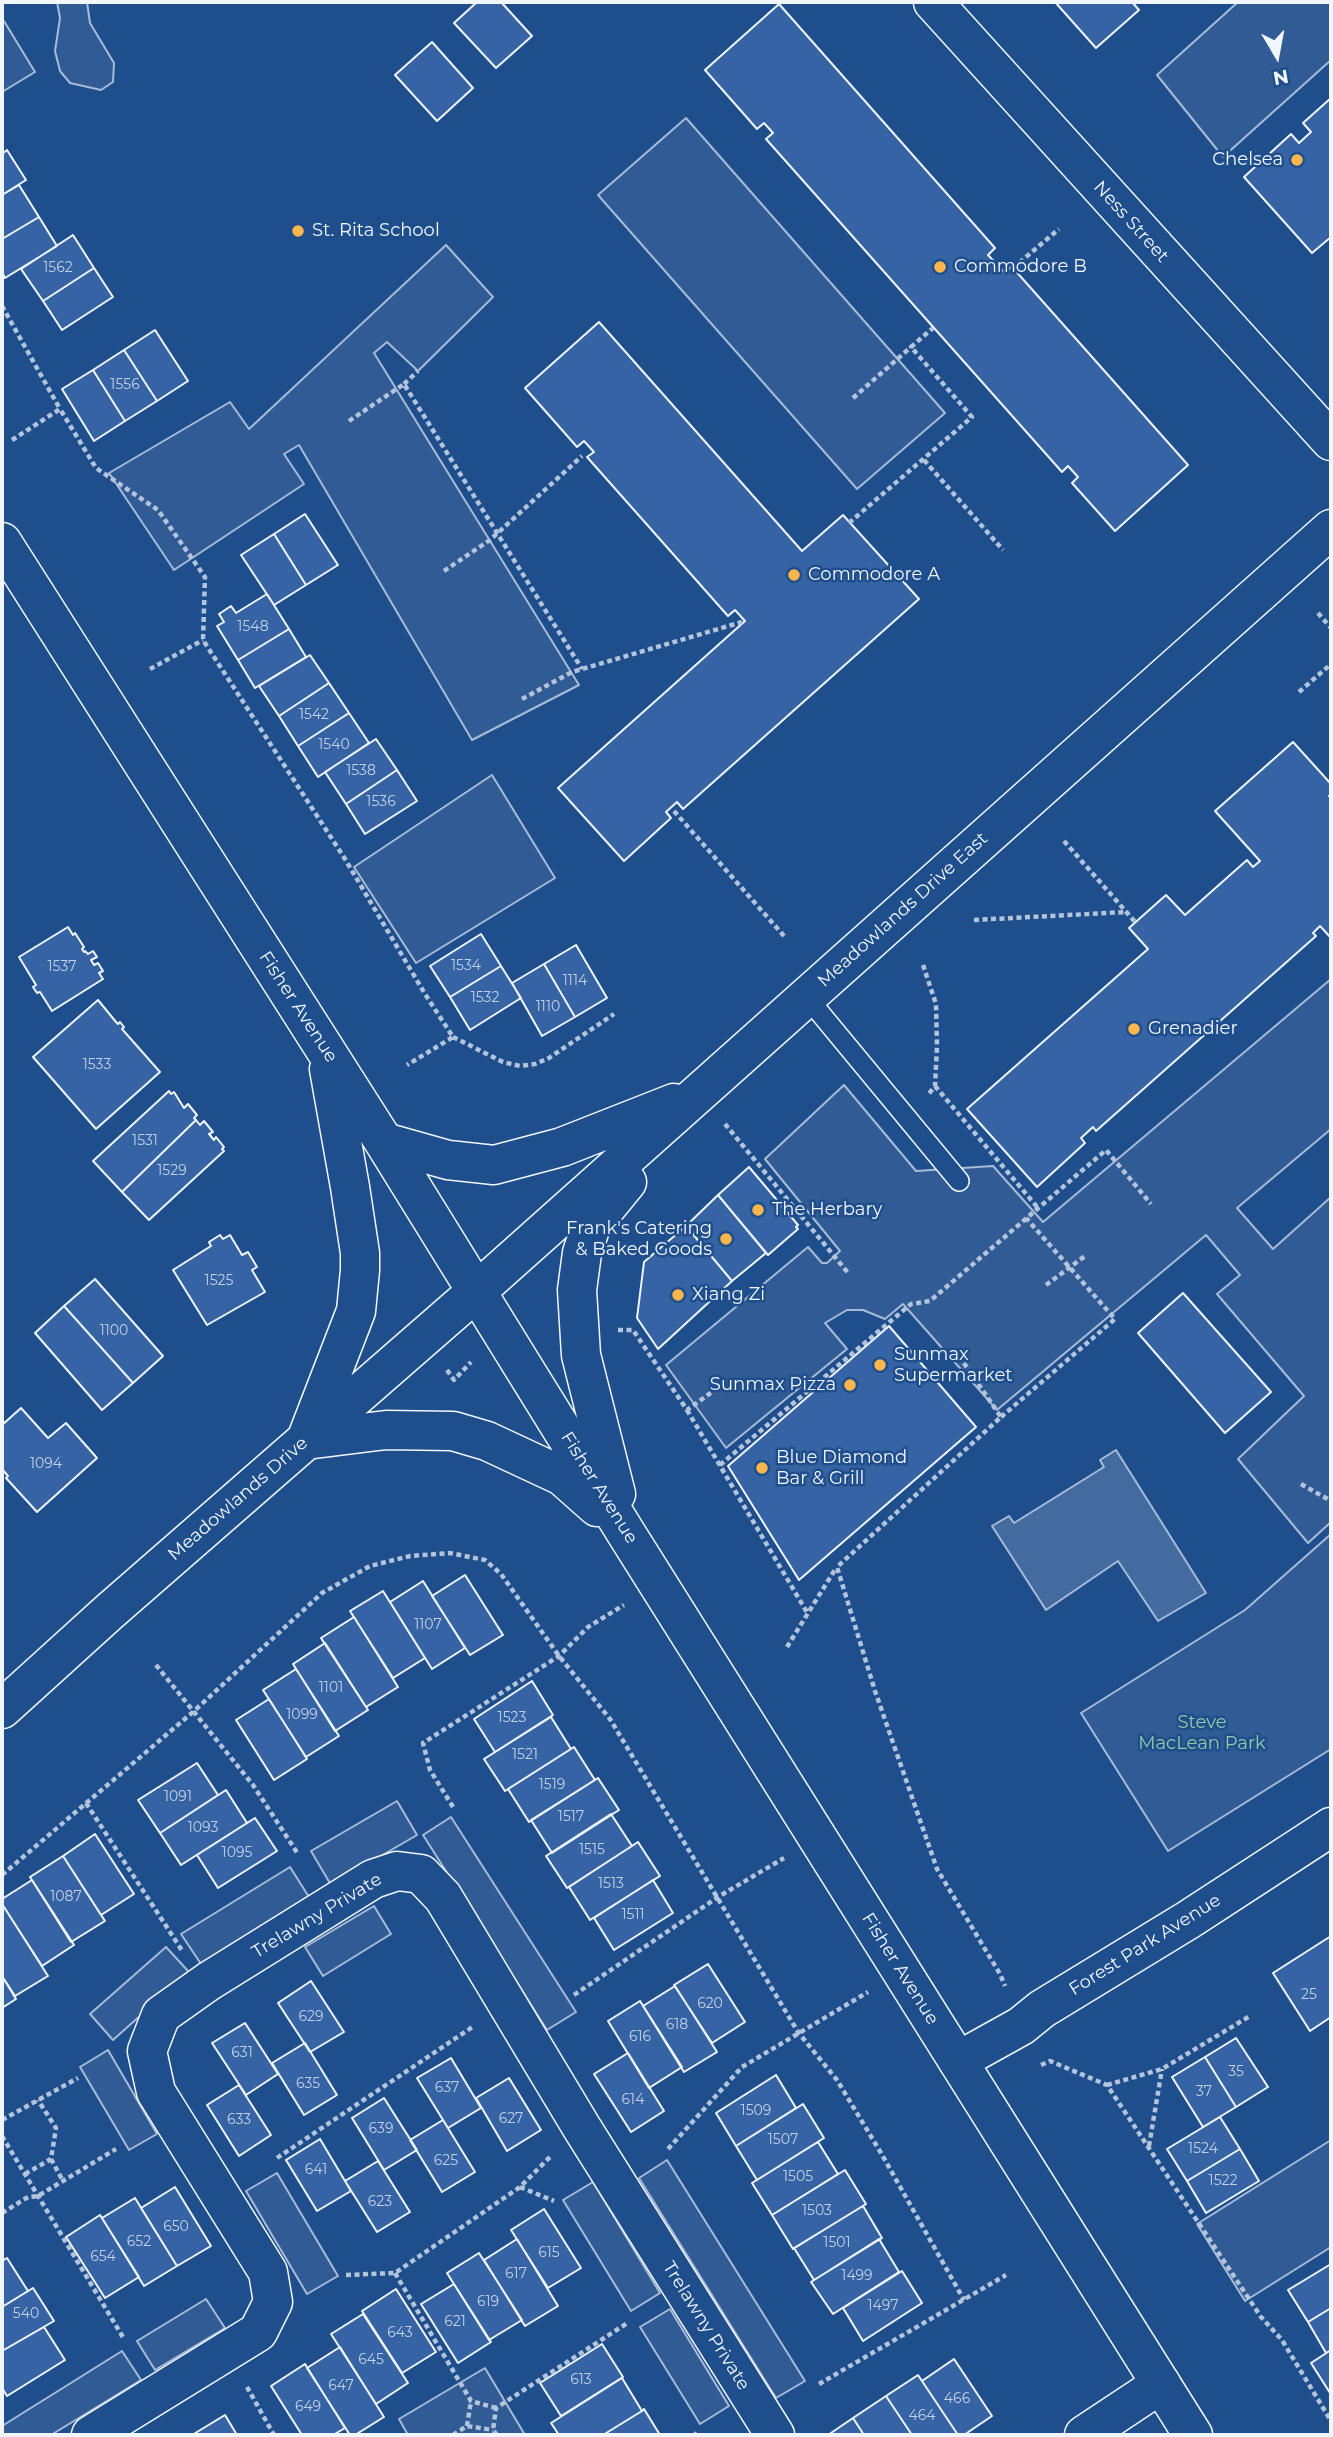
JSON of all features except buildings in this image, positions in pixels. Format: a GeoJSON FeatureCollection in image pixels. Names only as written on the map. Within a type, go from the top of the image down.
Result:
{"type":"FeatureCollection","features":[{"type":"Feature","properties":{"kind":"main road","name":"Ness Street"},"geometry":{"type":"LineString","coordinates":[[933,2],[1331,441]]}},
{"type":"Feature","properties":{"kind":"main road","name":"Meadowlands Drive East"},"geometry":{"type":"LineString","coordinates":[[477,1291],[1331,529]]}},
{"type":"Feature","properties":{"kind":"main road","name":"Fisher Avenue"},"geometry":{"type":"LineString","coordinates":[[2,542],[384,1142],[626,1533],[1193,2435]]}},
{"type":"Feature","properties":{"kind":"main road"},"geometry":{"type":"LineString","coordinates":[[326,1051],[350,1187],[360,1270],[356,1311],[306,1440],[386,1430],[453,1431],[487,1441],[562,1476],[626,1533]]}},
{"type":"Feature","properties":{"kind":"main road"},"geometry":{"type":"LineString","coordinates":[[384,1142],[449,1160],[494,1165],[562,1147],[699,1093]]}},
{"type":"Feature","properties":{"kind":"main road"},"geometry":{"type":"LineString","coordinates":[[626,1533],[580,1355],[576,1290],[582,1254],[591,1226],[699,1093]]}},
{"type":"Feature","properties":{"kind":"main road","name":"Meadowlands Drive"},"geometry":{"type":"LineString","coordinates":[[2,1709],[477,1291]]}},
{"type":"Feature","properties":{"kind":"main road","name":"Forest Park Avenue"},"geometry":{"type":"LineString","coordinates":[[958,2061],[1021,2026],[1042,2009],[1188,1920],[1331,1827]]}},
{"type":"Feature","properties":{"kind":"main road","name":"Trelawny Private"},"geometry":{"type":"LineString","coordinates":[[91,2435],[258,2332],[273,2302],[268,2272],[156,2092],[147,2050],[161,2015],[373,1879],[397,1871],[421,1874],[443,1897],[582,2128],[775,2435]]}},
{"type":"Feature","properties":{"kind":"main road"},"geometry":{"type":"LineString","coordinates":[[1084,2435],[1161,2384]]}},
{"type":"Feature","properties":{"kind":"lane"},"geometry":{"type":"LineString","coordinates":[[806,996],[959,1181]]}},
{"type":"Feature","properties":{"kind":"path"},"geometry":{"type":"LineString","coordinates":[[1013,268],[1059,229]]}},
{"type":"Feature","properties":{"kind":"path"},"geometry":{"type":"LineString","coordinates":[[2,306],[96,468],[158,510],[205,577],[202,640],[345,859],[417,982],[453,1037],[503,1062],[520,1066],[535,1064],[549,1058],[614,1014]]}},
{"type":"Feature","properties":{"kind":"path"},"geometry":{"type":"LineString","coordinates":[[853,398],[933,328]]}},
{"type":"Feature","properties":{"kind":"path"},"geometry":{"type":"LineString","coordinates":[[849,523],[972,417],[911,347]]}},
{"type":"Feature","properties":{"kind":"path"},"geometry":{"type":"LineString","coordinates":[[349,421],[418,372]]}},
{"type":"Feature","properties":{"kind":"path"},"geometry":{"type":"LineString","coordinates":[[404,384],[582,669]]}},
{"type":"Feature","properties":{"kind":"path"},"geometry":{"type":"LineString","coordinates":[[12,440],[60,409]]}},
{"type":"Feature","properties":{"kind":"path"},"geometry":{"type":"LineString","coordinates":[[444,571],[497,533],[582,456]]}},
{"type":"Feature","properties":{"kind":"path"},"geometry":{"type":"LineString","coordinates":[[924,460],[1003,550]]}},
{"type":"Feature","properties":{"kind":"path"},"geometry":{"type":"LineString","coordinates":[[1318,613],[1331,628]]}},
{"type":"Feature","properties":{"kind":"path"},"geometry":{"type":"LineString","coordinates":[[522,699],[582,669],[742,622]]}},
{"type":"Feature","properties":{"kind":"path"},"geometry":{"type":"LineString","coordinates":[[150,669],[202,640]]}},
{"type":"Feature","properties":{"kind":"path"},"geometry":{"type":"LineString","coordinates":[[1299,692],[1331,664]]}},
{"type":"Feature","properties":{"kind":"path"},"geometry":{"type":"LineString","coordinates":[[674,811],[784,936]]}},
{"type":"Feature","properties":{"kind":"path"},"geometry":{"type":"LineString","coordinates":[[1064,841],[1136,923]]}},
{"type":"Feature","properties":{"kind":"path"},"geometry":{"type":"LineString","coordinates":[[974,920],[1126,912]]}},
{"type":"Feature","properties":{"kind":"path"},"geometry":{"type":"LineString","coordinates":[[907,1118],[935,1086],[936,1004],[923,965]]}},
{"type":"Feature","properties":{"kind":"path"},"geometry":{"type":"LineString","coordinates":[[407,1065],[453,1037]]}},
{"type":"Feature","properties":{"kind":"path"},"geometry":{"type":"LineString","coordinates":[[935,1086],[1038,1209]]}},
{"type":"Feature","properties":{"kind":"path"},"geometry":{"type":"LineString","coordinates":[[725,1125],[849,1275]]}},
{"type":"Feature","properties":{"kind":"path"},"geometry":{"type":"LineString","coordinates":[[720,1465],[911,1304],[930,1301],[1106,1150],[1152,1204]]}},
{"type":"Feature","properties":{"kind":"path"},"geometry":{"type":"LineString","coordinates":[[787,1647],[837,1567],[1001,1417],[1115,1319],[1026,1219]]}},
{"type":"Feature","properties":{"kind":"path"},"geometry":{"type":"LineString","coordinates":[[1046,1285],[1085,1256]]}},
{"type":"Feature","properties":{"kind":"path"},"geometry":{"type":"LineString","coordinates":[[611,1330],[633,1330],[687,1410],[808,1614]]}},
{"type":"Feature","properties":{"kind":"path"},"geometry":{"type":"LineString","coordinates":[[959,1356],[1001,1417]]}},
{"type":"Feature","properties":{"kind":"path"},"geometry":{"type":"LineString","coordinates":[[443,1364],[454,1380],[471,1361]]}},
{"type":"Feature","properties":{"kind":"path"},"geometry":{"type":"LineString","coordinates":[[687,1410],[712,1392]]}},
{"type":"Feature","properties":{"kind":"path"},"geometry":{"type":"LineString","coordinates":[[1301,1484],[1331,1501]]}},
{"type":"Feature","properties":{"kind":"path"},"geometry":{"type":"LineString","coordinates":[[2,1875],[193,1712],[323,1593],[370,1566],[410,1556],[450,1553],[485,1560],[501,1574],[559,1656],[610,1719],[798,2032],[844,2091],[964,2300]]}},
{"type":"Feature","properties":{"kind":"path"},"geometry":{"type":"LineString","coordinates":[[837,1567],[875,1691],[937,1869],[1000,1974],[1021,2026]]}},
{"type":"Feature","properties":{"kind":"path"},"geometry":{"type":"LineString","coordinates":[[453,1807],[430,1770],[423,1743],[559,1656],[588,1627],[658,1584]]}},
{"type":"Feature","properties":{"kind":"path"},"geometry":{"type":"LineString","coordinates":[[156,1665],[253,1785],[298,1854]]}},
{"type":"Feature","properties":{"kind":"path"},"geometry":{"type":"LineString","coordinates":[[86,1803],[170,1935]]}},
{"type":"Feature","properties":{"kind":"path"},"geometry":{"type":"LineString","coordinates":[[573,1994],[718,1897],[817,1837]]}},
{"type":"Feature","properties":{"kind":"path"},"geometry":{"type":"LineString","coordinates":[[668,2149],[741,2067],[902,1972]]}},
{"type":"Feature","properties":{"kind":"path"},"geometry":{"type":"LineString","coordinates":[[1107,2085],[1162,2069],[1250,2016]]}},
{"type":"Feature","properties":{"kind":"path"},"geometry":{"type":"LineString","coordinates":[[277,2158],[483,2020]]}},
{"type":"Feature","properties":{"kind":"path"},"geometry":{"type":"LineString","coordinates":[[1040,2066],[1050,2061],[1107,2085],[1261,2317],[1282,2340],[1331,2420]]}},
{"type":"Feature","properties":{"kind":"path"},"geometry":{"type":"LineString","coordinates":[[1149,2147],[1162,2069]]}},
{"type":"Feature","properties":{"kind":"path"},"geometry":{"type":"LineString","coordinates":[[2,2120],[78,2078]]}},
{"type":"Feature","properties":{"kind":"path"},"geometry":{"type":"LineString","coordinates":[[38,2100],[56,2129],[51,2159],[63,2181]]}},
{"type":"Feature","properties":{"kind":"path"},"geometry":{"type":"LineString","coordinates":[[2,2136],[124,2339]]}},
{"type":"Feature","properties":{"kind":"path"},"geometry":{"type":"LineString","coordinates":[[2,2213],[28,2197],[38,2196],[116,2149]]}},
{"type":"Feature","properties":{"kind":"path"},"geometry":{"type":"LineString","coordinates":[[346,2275],[395,2273],[520,2187],[552,2155]]}},
{"type":"Feature","properties":{"kind":"path"},"geometry":{"type":"LineString","coordinates":[[25,2174],[51,2159]]}},
{"type":"Feature","properties":{"kind":"path"},"geometry":{"type":"LineString","coordinates":[[520,2187],[554,2201]]}},
{"type":"Feature","properties":{"kind":"path"},"geometry":{"type":"LineString","coordinates":[[395,2273],[471,2401],[467,2426]]}},
{"type":"Feature","properties":{"kind":"path"},"geometry":{"type":"LineString","coordinates":[[818,2384],[1006,2275]]}},
{"type":"Feature","properties":{"kind":"path"},"geometry":{"type":"LineString","coordinates":[[471,2401],[496,2408],[629,2322]]}},
{"type":"Feature","properties":{"kind":"path"},"geometry":{"type":"LineString","coordinates":[[242,2376],[274,2435]]}},
{"type":"Feature","properties":{"kind":"path"},"geometry":{"type":"LineString","coordinates":[[493,2430],[496,2408]]}},
{"type":"Feature","properties":{"kind":"path"},"geometry":{"type":"LineString","coordinates":[[453,2435],[467,2426],[493,2430],[497,2435]]}},
{"type":"Feature","properties":{"kind":"shaded area"},"geometry":{"type":"Polygon","coordinates":[[[57,2],[87,2],[90,23],[114,63],[113,82],[101,90],[70,83],[60,71],[55,51],[60,18],[57,2]]]}},
{"type":"Feature","properties":{"kind":"shaded area"},"geometry":{"type":"Polygon","coordinates":[[[1238,2],[1331,2],[1331,60],[1223,157],[1157,75],[1238,2]]]}},
{"type":"Feature","properties":{"kind":"shaded area"},"geometry":{"type":"Polygon","coordinates":[[[4,21],[35,72],[2,92],[2,22],[4,21]]]}},
{"type":"Feature","properties":{"kind":"shaded area"},"geometry":{"type":"Polygon","coordinates":[[[686,118],[945,413],[857,489],[598,195],[686,118]]]}},
{"type":"Feature","properties":{"kind":"shaded area"},"geometry":{"type":"Polygon","coordinates":[[[446,245],[493,297],[418,371],[387,342],[374,353],[579,685],[472,740],[299,445],[284,454],[304,484],[174,570],[109,473],[230,402],[249,429],[446,245]]]}},
{"type":"Feature","properties":{"kind":"shaded area"},"geometry":{"type":"Polygon","coordinates":[[[492,775],[555,878],[416,963],[354,867],[492,775]]]}},
{"type":"Feature","properties":{"kind":"shaded area"},"geometry":{"type":"Polygon","coordinates":[[[1331,979],[1331,1129],[1237,1208],[1273,1249],[1331,1197],[1331,1522],[1308,1543],[1238,1459],[1304,1396],[1217,1294],[1240,1275],[1206,1235],[997,1410],[903,1304],[885,1319],[863,1310],[847,1310],[825,1323],[847,1349],[726,1448],[666,1365],[808,1247],[822,1263],[827,1263],[840,1251],[765,1159],[844,1085],[916,1171],[993,1166],[1043,1222],[1331,979]]]}},
{"type":"Feature","properties":{"kind":"shaded area"},"geometry":{"type":"Polygon","coordinates":[[[1116,1450],[1206,1593],[1158,1621],[1118,1561],[1046,1610],[992,1526],[1009,1516],[1014,1523],[1104,1467],[1100,1460],[1116,1450]]]}},
{"type":"Feature","properties":{"kind":"shaded area","name":"Steve MacLean Park"},"geometry":{"type":"Polygon","coordinates":[[[1331,1534],[1331,1749],[1168,1851],[1081,1713],[1245,1610],[1331,1534]]]}},
{"type":"Feature","properties":{"kind":"shaded area"},"geometry":{"type":"Polygon","coordinates":[[[397,1801],[417,1835],[331,1885],[311,1851],[397,1801]]]}},
{"type":"Feature","properties":{"kind":"shaded area"},"geometry":{"type":"Polygon","coordinates":[[[451,1817],[576,2012],[547,2030],[423,1835],[451,1817]]]}},
{"type":"Feature","properties":{"kind":"shaded area"},"geometry":{"type":"Polygon","coordinates":[[[290,1867],[309,1897],[201,1964],[181,1934],[290,1867]]]}},
{"type":"Feature","properties":{"kind":"shaded area"},"geometry":{"type":"Polygon","coordinates":[[[374,1906],[391,1934],[323,1976],[305,1947],[374,1906]]]}},
{"type":"Feature","properties":{"kind":"shaded area"},"geometry":{"type":"Polygon","coordinates":[[[166,1947],[189,1972],[113,2040],[90,2014],[166,1947]]]}},
{"type":"Feature","properties":{"kind":"shaded area"},"geometry":{"type":"Polygon","coordinates":[[[108,2050],[157,2134],[129,2150],[80,2067],[108,2050]]]}},
{"type":"Feature","properties":{"kind":"shaded area"},"geometry":{"type":"Polygon","coordinates":[[[1331,2140],[1331,2247],[1245,2301],[1197,2224],[1331,2140]]]}},
{"type":"Feature","properties":{"kind":"shaded area"},"geometry":{"type":"Polygon","coordinates":[[[667,2160],[805,2381],[776,2398],[639,2178],[667,2160]]]}},
{"type":"Feature","properties":{"kind":"shaded area"},"geometry":{"type":"Polygon","coordinates":[[[277,2173],[338,2276],[307,2294],[246,2191],[277,2173]]]}},
{"type":"Feature","properties":{"kind":"shaded area"},"geometry":{"type":"Polygon","coordinates":[[[593,2182],[660,2293],[631,2311],[563,2200],[593,2182]]]}},
{"type":"Feature","properties":{"kind":"shaded area"},"geometry":{"type":"Polygon","coordinates":[[[206,2299],[225,2328],[155,2370],[137,2341],[206,2299]]]}},
{"type":"Feature","properties":{"kind":"shaded area"},"geometry":{"type":"Polygon","coordinates":[[[670,2309],[729,2406],[700,2424],[640,2327],[670,2309]]]}},
{"type":"Feature","properties":{"kind":"shaded area"},"geometry":{"type":"Polygon","coordinates":[[[122,2351],[141,2380],[51,2435],[3,2435],[2,2426],[122,2351]]]}},
{"type":"Feature","properties":{"kind":"shaded area"},"geometry":{"type":"Polygon","coordinates":[[[485,2368],[525,2435],[408,2435],[399,2419],[485,2368]]]}},
{"type":"Feature","properties":{"kind":"place","name":"Chelsea"},"geometry":{"type":"Point","coordinates":[1297,160]}},
{"type":"Feature","properties":{"kind":"place","name":"St. Rita School"},"geometry":{"type":"Point","coordinates":[298,231]}},
{"type":"Feature","properties":{"kind":"place","name":"Commodore B"},"geometry":{"type":"Point","coordinates":[940,267]}},
{"type":"Feature","properties":{"kind":"place","name":"Commodore A"},"geometry":{"type":"Point","coordinates":[794,575]}},
{"type":"Feature","properties":{"kind":"place","name":"Grenadier"},"geometry":{"type":"Point","coordinates":[1134,1029]}},
{"type":"Feature","properties":{"kind":"place","name":"The Herbary"},"geometry":{"type":"Point","coordinates":[758,1210]}},
{"type":"Feature","properties":{"kind":"place","name":"Frank's Catering & Baked Goods"},"geometry":{"type":"Point","coordinates":[726,1239]}},
{"type":"Feature","properties":{"kind":"place","name":"Xiang Zi"},"geometry":{"type":"Point","coordinates":[678,1295]}},
{"type":"Feature","properties":{"kind":"place","name":"Sunmax Supermarket"},"geometry":{"type":"Point","coordinates":[880,1365]}},
{"type":"Feature","properties":{"kind":"place","name":"Sunmax Pizza"},"geometry":{"type":"Point","coordinates":[850,1385]}},
{"type":"Feature","properties":{"kind":"place","name":"Blue Diamond Bar & Grill"},"geometry":{"type":"Point","coordinates":[762,1468]}}]}
